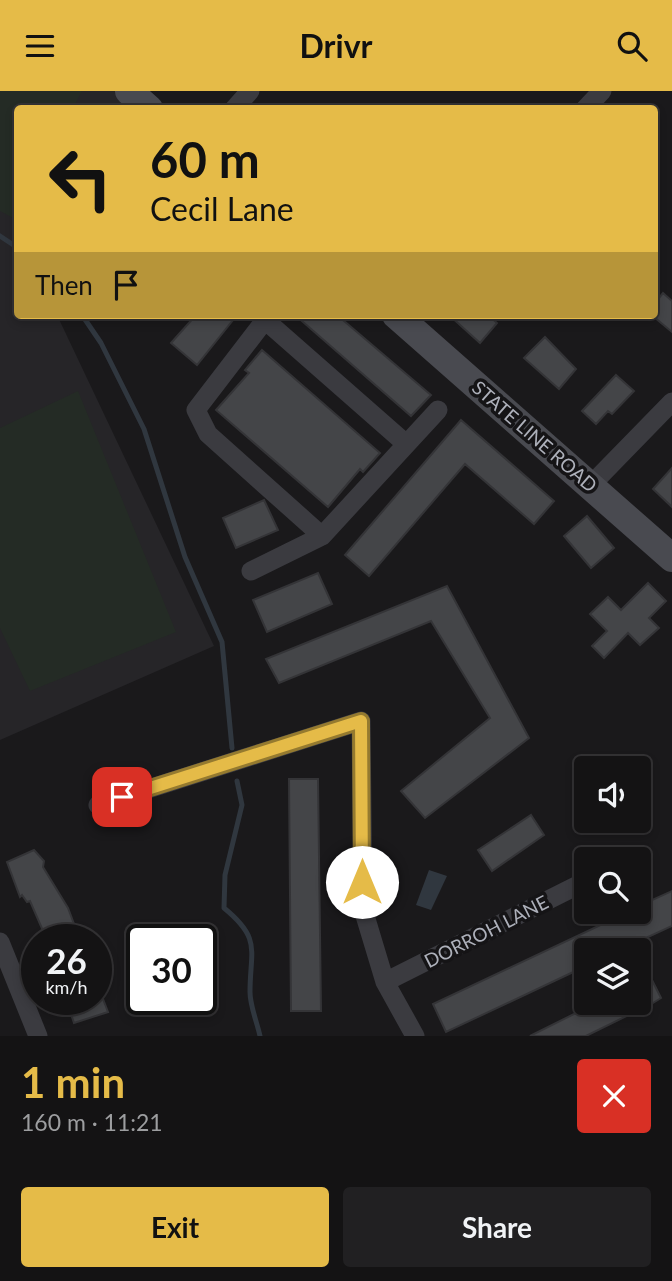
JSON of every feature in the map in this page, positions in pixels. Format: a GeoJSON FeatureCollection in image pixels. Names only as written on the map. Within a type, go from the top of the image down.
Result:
{"type":"FeatureCollection","features":[{"type":"Feature","properties":{"kind":"street"},"geometry":{"type":"LineString","coordinates":[[129,91],[145,105]]}},
{"type":"Feature","properties":{"kind":"street"},"geometry":{"type":"LineString","coordinates":[[238,105],[250,91]]}},
{"type":"Feature","properties":{"kind":"street"},"geometry":{"type":"LineString","coordinates":[[589,105],[602,91]]}},
{"type":"Feature","properties":{"kind":"street"},"geometry":{"type":"LineString","coordinates":[[266,319],[196,410],[208,434],[322,536]]}},
{"type":"Feature","properties":{"kind":"street"},"geometry":{"type":"LineString","coordinates":[[268,319],[405,443]]}},
{"type":"Feature","properties":{"kind":"street","name":"STATE LINE ROAD"},"geometry":{"type":"LineString","coordinates":[[401,319],[672,558]]}},
{"type":"Feature","properties":{"kind":"street"},"geometry":{"type":"LineString","coordinates":[[591,485],[672,402]]}},
{"type":"Feature","properties":{"kind":"street"},"geometry":{"type":"LineString","coordinates":[[251,571],[322,536],[438,410]]}},
{"type":"Feature","properties":{"kind":"street"},"geometry":{"type":"LineString","coordinates":[[98,805],[361,721],[363,909],[386,982],[415,1036]]}},
{"type":"Feature","properties":{"kind":"street","name":"DORROH LANE"},"geometry":{"type":"LineString","coordinates":[[386,982],[574,887]]}},
{"type":"Feature","properties":{"kind":"street"},"geometry":{"type":"LineString","coordinates":[[0,942],[38,1036]]}},
{"type":"Feature","properties":{"kind":"shaded area"},"geometry":{"type":"Polygon","coordinates":[[[0,91],[117,91],[134,105],[14,105],[14,319],[59,319],[214,646],[0,740],[0,91]]]}},
{"type":"Feature","properties":{"kind":"shaded area"},"geometry":{"type":"Polygon","coordinates":[[[0,91],[82,91],[75,105],[14,105],[14,218],[0,211],[0,91]]]}},
{"type":"Feature","properties":{"kind":"shaded area"},"geometry":{"type":"Polygon","coordinates":[[[78,391],[176,632],[30,691],[0,628],[0,428],[78,391]]]}},
{"type":"Feature","properties":{"kind":"shaded area"},"geometry":{"type":"Polygon","coordinates":[[[429,870],[447,876],[431,910],[416,905],[429,870]]]}},
{"type":"Feature","properties":{"kind":"building"},"geometry":{"type":"Polygon","coordinates":[[[663,293],[672,301],[672,332],[656,319],[658,299],[663,293]]]}},
{"type":"Feature","properties":{"kind":"building"},"geometry":{"type":"Polygon","coordinates":[[[192,319],[234,319],[197,365],[171,343],[192,319]]]}},
{"type":"Feature","properties":{"kind":"building"},"geometry":{"type":"Polygon","coordinates":[[[300,319],[342,319],[431,395],[411,416],[300,319]]]}},
{"type":"Feature","properties":{"kind":"building"},"geometry":{"type":"Polygon","coordinates":[[[453,319],[492,319],[497,323],[480,343],[453,319]]]}},
{"type":"Feature","properties":{"kind":"building"},"geometry":{"type":"Polygon","coordinates":[[[545,337],[576,369],[559,389],[524,358],[545,337]]]}},
{"type":"Feature","properties":{"kind":"building"},"geometry":{"type":"Polygon","coordinates":[[[262,350],[380,453],[363,472],[360,469],[328,507],[216,410],[249,373],[245,370],[262,350]]]}},
{"type":"Feature","properties":{"kind":"building"},"geometry":{"type":"Polygon","coordinates":[[[616,375],[634,391],[612,414],[608,411],[596,424],[582,411],[616,375]]]}},
{"type":"Feature","properties":{"kind":"building"},"geometry":{"type":"Polygon","coordinates":[[[461,420],[554,501],[534,524],[465,464],[369,576],[345,555],[461,420]]]}},
{"type":"Feature","properties":{"kind":"building"},"geometry":{"type":"Polygon","coordinates":[[[672,468],[672,507],[653,489],[672,468]]]}},
{"type":"Feature","properties":{"kind":"building"},"geometry":{"type":"Polygon","coordinates":[[[264,500],[278,530],[236,548],[223,518],[264,500]]]}},
{"type":"Feature","properties":{"kind":"building"},"geometry":{"type":"Polygon","coordinates":[[[587,516],[614,548],[591,568],[564,536],[587,516]]]}},
{"type":"Feature","properties":{"kind":"building"},"geometry":{"type":"Polygon","coordinates":[[[318,573],[332,604],[267,632],[253,600],[318,573]]]}},
{"type":"Feature","properties":{"kind":"building"},"geometry":{"type":"Polygon","coordinates":[[[648,583],[666,601],[649,618],[659,628],[640,645],[628,633],[604,658],[592,646],[607,631],[590,614],[608,597],[621,610],[648,583]]]}},
{"type":"Feature","properties":{"kind":"building"},"geometry":{"type":"Polygon","coordinates":[[[447,586],[529,738],[425,818],[401,791],[490,718],[431,621],[279,683],[266,659],[447,586]]]}},
{"type":"Feature","properties":{"kind":"building"},"geometry":{"type":"Polygon","coordinates":[[[289,779],[318,779],[321,1011],[291,1011],[289,779]]]}},
{"type":"Feature","properties":{"kind":"building"},"geometry":{"type":"Polygon","coordinates":[[[531,815],[544,835],[492,871],[478,850],[531,815]]]}},
{"type":"Feature","properties":{"kind":"building"},"geometry":{"type":"Polygon","coordinates":[[[34,850],[44,861],[43,867],[68,908],[74,924],[40,924],[30,901],[27,902],[22,895],[20,897],[7,862],[34,850]]]}},
{"type":"Feature","properties":{"kind":"building"},"geometry":{"type":"Polygon","coordinates":[[[672,891],[672,926],[646,938],[574,938],[574,972],[446,1032],[433,1004],[603,924],[651,924],[651,901],[672,891]]]}},
{"type":"Feature","properties":{"kind":"building"},"geometry":{"type":"Polygon","coordinates":[[[651,978],[661,998],[651,1004],[651,978]]]}},
{"type":"Feature","properties":{"kind":"building"},"geometry":{"type":"Polygon","coordinates":[[[574,1014],[629,1015],[586,1036],[530,1036],[574,1014]]]}},
{"type":"Feature","properties":{"kind":"building"},"geometry":{"type":"Polygon","coordinates":[[[71,1015],[99,1015],[74,1023],[71,1015]]]}},
{"type":"Feature","properties":{"kind":"waterway"},"geometry":{"type":"LineString","coordinates":[[0,236],[14,245]]}},
{"type":"Feature","properties":{"kind":"waterway"},"geometry":{"type":"LineString","coordinates":[[85,319],[101,343],[144,429],[185,557],[222,642],[232,748]]}},
{"type":"Feature","properties":{"kind":"waterway"},"geometry":{"type":"LineString","coordinates":[[237,781],[242,805],[225,875],[224,908],[249,937],[252,955],[250,997],[260,1036]]}},
{"type":"Feature","properties":{"kind":"route"},"geometry":{"type":"LineString","coordinates":[[122,797],[361,721],[362,882]]}}]}
